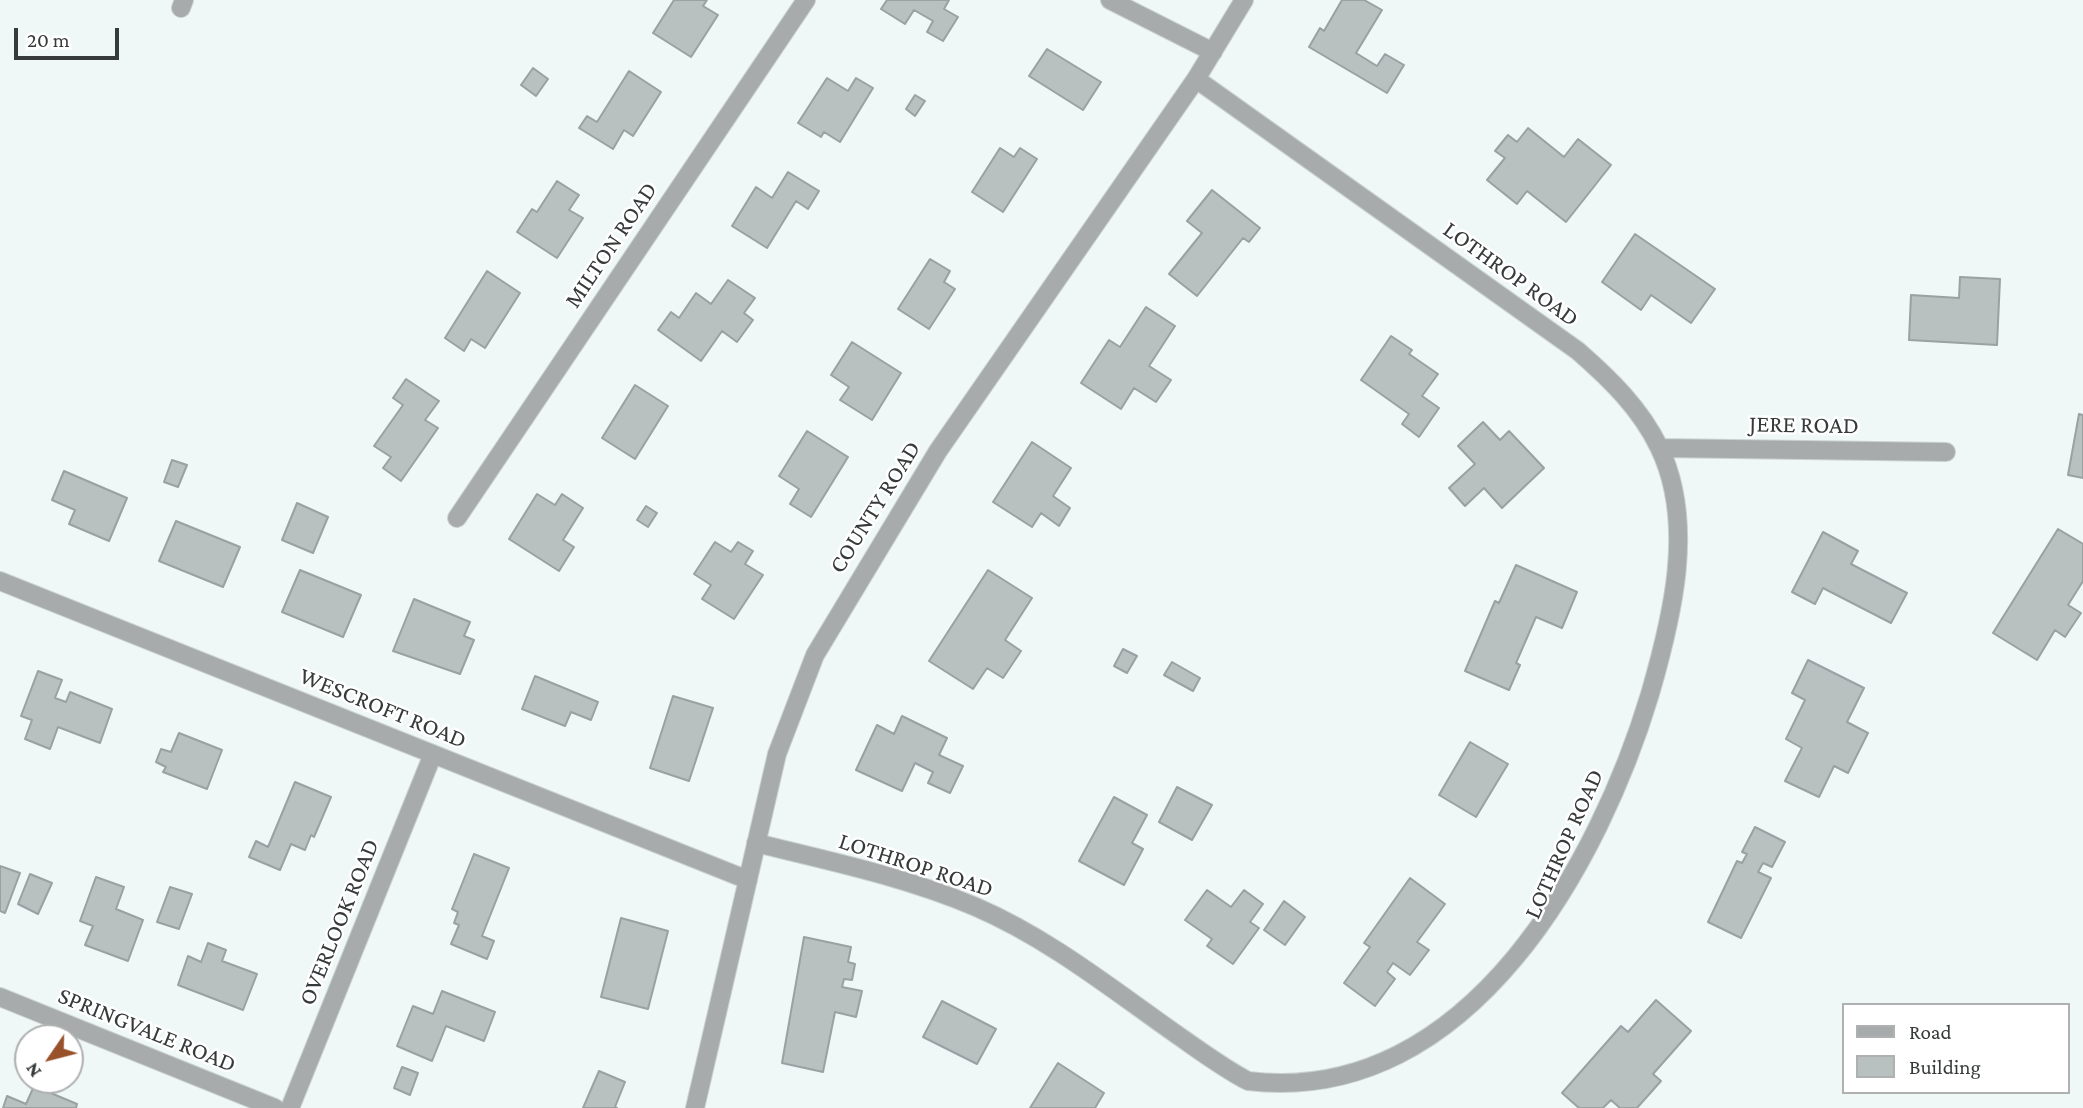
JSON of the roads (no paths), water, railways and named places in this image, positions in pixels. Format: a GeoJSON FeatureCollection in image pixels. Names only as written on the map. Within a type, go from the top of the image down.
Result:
{"type":"FeatureCollection","features":[{"type":"Feature","properties":{"kind":"street","name":"MILTON ROAD"},"geometry":{"type":"LineString","coordinates":[[457,518],[806,0]]}},
{"type":"Feature","properties":{"kind":"street"},"geometry":{"type":"LineString","coordinates":[[1110,0],[1213,52]]}},
{"type":"Feature","properties":{"kind":"street","name":"COUNTY ROAD"},"geometry":{"type":"LineString","coordinates":[[695,1108],[777,754],[792,709],[816,655],[899,513],[984,381],[1084,243],[1196,79],[1244,0]]}},
{"type":"Feature","properties":{"kind":"street","name":"LOTHROP ROAD"},"geometry":{"type":"LineString","coordinates":[[1196,79],[1578,351],[1613,382],[1639,414],[1660,448],[1672,486],[1678,521],[1677,561],[1671,609],[1656,674],[1613,803],[1583,873],[1549,937],[1521,978]]}},
{"type":"Feature","properties":{"kind":"street","name":"JERE ROAD"},"geometry":{"type":"LineString","coordinates":[[1660,448],[1946,452]]}},
{"type":"Feature","properties":{"kind":"street","name":"WESCROFT ROAD"},"geometry":{"type":"LineString","coordinates":[[0,581],[748,880]]}},
{"type":"Feature","properties":{"kind":"street","name":"OVERLOOK ROAD"},"geometry":{"type":"LineString","coordinates":[[290,1108],[433,754]]}},
{"type":"Feature","properties":{"kind":"street","name":"LOTHROP ROAD"},"geometry":{"type":"LineString","coordinates":[[756,843],[858,869],[976,907],[1069,960],[1247,1081],[1290,1099]]}},
{"type":"Feature","properties":{"kind":"street","name":"SPRINGVALE ROAD"},"geometry":{"type":"LineString","coordinates":[[0,998],[275,1108]]}}]}
